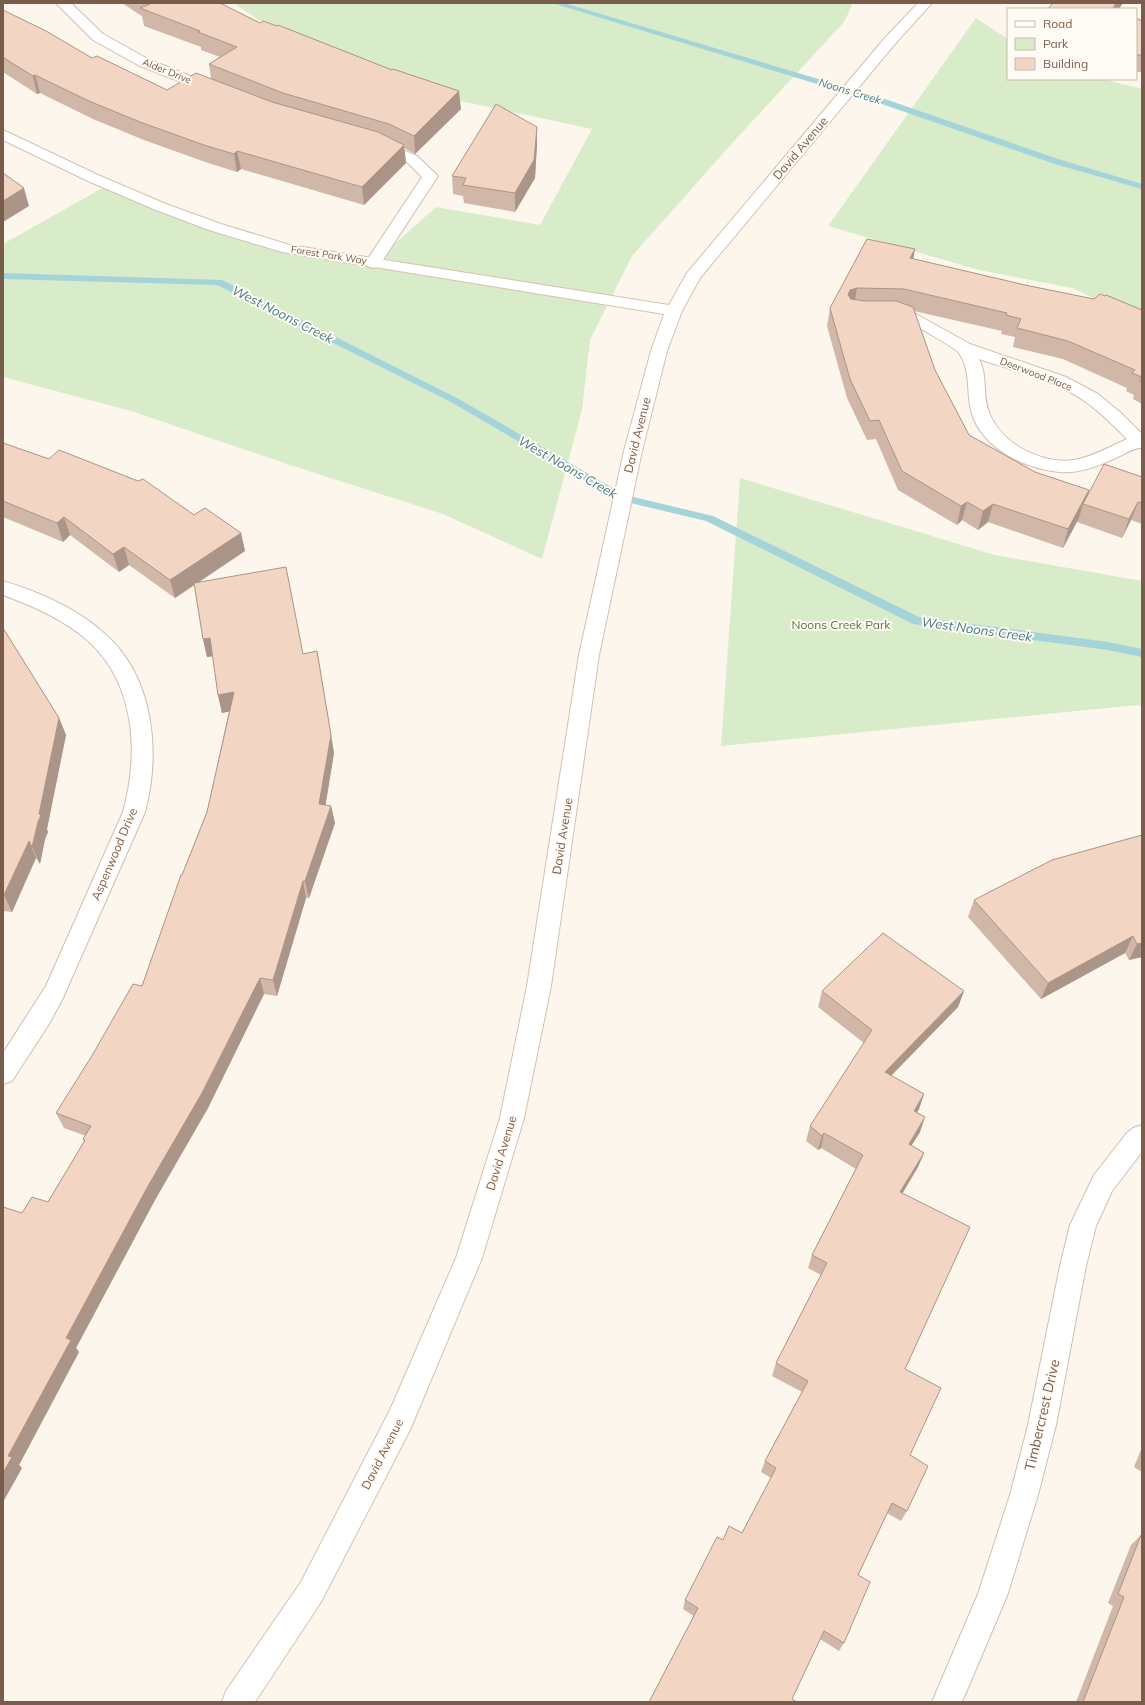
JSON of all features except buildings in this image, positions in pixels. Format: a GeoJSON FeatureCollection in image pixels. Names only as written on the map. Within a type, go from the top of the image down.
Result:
{"type":"FeatureCollection","features":[{"type":"Feature","properties":{"kind":"street","name":"Alder Drive"},"geometry":{"type":"LineString","coordinates":[[63,3],[98,37],[143,62],[222,94]]}},
{"type":"Feature","properties":{"kind":"street","name":"David Avenue"},"geometry":{"type":"LineString","coordinates":[[237,1702],[311,1592],[400,1420],[469,1258],[512,1118],[539,986],[589,655],[633,451],[658,351],[674,311],[693,276],[889,42],[925,3]]}},
{"type":"Feature","properties":{"kind":"street","name":"Forest Park Way"},"geometry":{"type":"LineString","coordinates":[[3,134],[31,150],[161,207],[215,227],[288,249],[674,311]]}},
{"type":"Feature","properties":{"kind":"street"},"geometry":{"type":"LineString","coordinates":[[362,139],[385,146],[412,159],[430,176],[373,262]]}},
{"type":"Feature","properties":{"kind":"street","name":"Deerwood Place"},"geometry":{"type":"LineString","coordinates":[[877,314],[901,314],[910,317],[964,348],[1060,381],[1092,398],[1115,417],[1141,442],[1075,466],[1055,466],[1034,462],[1016,453],[1000,441],[988,426],[980,412],[976,372],[964,348]]}},
{"type":"Feature","properties":{"kind":"street","name":"Aspenwood Drive"},"geometry":{"type":"LineString","coordinates":[[3,588],[30,597],[67,615],[90,631],[111,651],[128,676],[135,695],[141,717],[143,749],[141,776],[134,811],[52,997],[3,1073]]}},
{"type":"Feature","properties":{"kind":"street","name":"Timbercrest Drive"},"geometry":{"type":"LineString","coordinates":[[947,1702],[992,1596],[1024,1495],[1042,1425],[1073,1266],[1083,1225],[1103,1183],[1135,1142],[1142,1136]]}},
{"type":"Feature","properties":{"kind":"green space"},"geometry":{"type":"Polygon","coordinates":[[[233,3],[853,3],[844,22],[735,140],[632,256],[590,340],[582,410],[542,559],[443,514],[287,464],[131,411],[3,377],[3,244],[106,186],[287,249],[373,263],[436,207],[540,225],[592,129],[447,98],[285,37],[233,3]]]}},
{"type":"Feature","properties":{"kind":"green space"},"geometry":{"type":"Polygon","coordinates":[[[976,18],[1007,38],[1007,80],[1107,80],[1142,89],[1142,320],[1072,288],[979,270],[828,226],[976,18]]]}},
{"type":"Feature","properties":{"kind":"green space","name":"Noons Creek Park"},"geometry":{"type":"Polygon","coordinates":[[[740,478],[995,555],[1142,581],[1142,707],[1138,705],[721,746],[740,478]]]}},
{"type":"Feature","properties":{"kind":"waterway","name":"Noons Creek"},"geometry":{"type":"LineString","coordinates":[[556,3],[879,100],[1058,162],[1142,187]]}},
{"type":"Feature","properties":{"kind":"waterway","name":"West Noons Creek"},"geometry":{"type":"LineString","coordinates":[[3,276],[219,282],[454,400],[622,498],[709,518],[917,621],[1108,646],[1142,653]]}}]}
